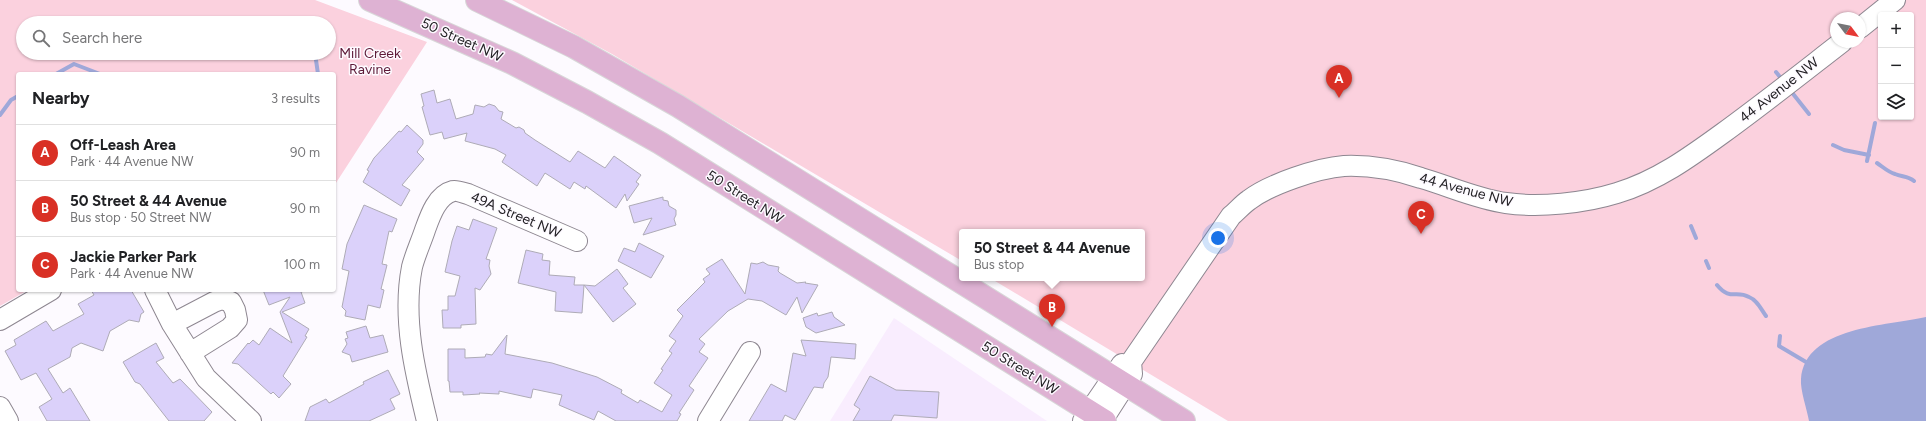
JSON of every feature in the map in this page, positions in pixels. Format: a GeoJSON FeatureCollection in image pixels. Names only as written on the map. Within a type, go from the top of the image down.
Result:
{"type":"FeatureCollection","features":[{"type":"Feature","properties":{"kind":"main road","name":"50 Street NW"},"geometry":{"type":"LineString","coordinates":[[370,0],[512,63],[653,139],[1097,419]]}},
{"type":"Feature","properties":{"kind":"main road"},"geometry":{"type":"LineString","coordinates":[[477,0],[574,47],[678,106],[1184,421]]}},
{"type":"Feature","properties":{"kind":"street"},"geometry":{"type":"LineString","coordinates":[[1866,23],[1895,0]]}},
{"type":"Feature","properties":{"kind":"street","name":"44 Avenue NW"},"geometry":{"type":"LineString","coordinates":[[1097,419],[1119,381],[1132,374],[1131,362],[1231,216],[1249,200],[1274,185],[1306,175],[1344,166],[1384,168],[1420,177],[1448,187],[1506,203],[1545,205],[1616,193],[1645,183],[1682,163],[1757,108],[1834,48]]}},
{"type":"Feature","properties":{"kind":"street","name":"49A Street NW"},"geometry":{"type":"LineString","coordinates":[[427,421],[412,350],[409,307],[412,267],[434,207],[442,197],[453,191],[468,194],[577,241]]}},
{"type":"Feature","properties":{"kind":"street"},"geometry":{"type":"LineString","coordinates":[[0,320],[48,292]]}},
{"type":"Feature","properties":{"kind":"street"},"geometry":{"type":"LineString","coordinates":[[156,292],[172,324],[206,378],[251,421]]}},
{"type":"Feature","properties":{"kind":"street"},"geometry":{"type":"LineString","coordinates":[[172,324],[222,299],[231,302],[235,310],[237,320],[230,328],[190,353]]}},
{"type":"Feature","properties":{"kind":"street"},"geometry":{"type":"LineString","coordinates":[[708,421],[750,352]]}},
{"type":"Feature","properties":{"kind":"street"},"geometry":{"type":"LineString","coordinates":[[0,406],[8,421]]}},
{"type":"Feature","properties":{"kind":"shaded area"},"geometry":{"type":"Polygon","coordinates":[[[894,318],[1047,421],[830,421],[894,318]]]}},
{"type":"Feature","properties":{"kind":"green space","name":"Mill Creek Ravine"},"geometry":{"type":"Polygon","coordinates":[[[0,0],[315,0],[427,42],[336,183],[336,72],[16,72],[16,292],[24,292],[0,306],[0,0]]]}},
{"type":"Feature","properties":{"kind":"green space"},"geometry":{"type":"Polygon","coordinates":[[[512,0],[1926,0],[1926,421],[1228,421],[995,281],[1145,281],[1145,229],[959,229],[959,259],[612,54],[512,0]]]}},
{"type":"Feature","properties":{"kind":"water"},"geometry":{"type":"Polygon","coordinates":[[[1926,317],[1926,421],[1809,421],[1801,379],[1806,361],[1817,348],[1832,338],[1851,332],[1926,317]]]}},
{"type":"Feature","properties":{"kind":"building"},"geometry":{"type":"Polygon","coordinates":[[[434,90],[437,103],[450,99],[456,119],[473,114],[475,105],[484,107],[489,104],[495,106],[499,111],[503,112],[501,119],[516,128],[519,127],[524,130],[525,133],[535,140],[570,162],[578,151],[605,168],[614,156],[641,175],[636,182],[639,184],[627,201],[625,194],[616,208],[586,186],[585,189],[574,182],[570,189],[545,173],[537,186],[502,162],[506,155],[495,149],[465,141],[467,133],[444,139],[442,132],[430,135],[422,107],[424,106],[421,94],[434,90]]]}},
{"type":"Feature","properties":{"kind":"building"},"geometry":{"type":"Polygon","coordinates":[[[407,125],[423,140],[423,144],[417,152],[424,159],[402,185],[410,190],[401,206],[363,182],[369,171],[367,170],[374,158],[399,131],[401,132],[407,125]]]}},
{"type":"Feature","properties":{"kind":"building"},"geometry":{"type":"Polygon","coordinates":[[[663,197],[663,200],[668,201],[669,206],[676,210],[674,219],[676,225],[643,235],[652,218],[634,223],[629,206],[663,197]]]}},
{"type":"Feature","properties":{"kind":"building"},"geometry":{"type":"Polygon","coordinates":[[[364,205],[397,219],[392,232],[389,231],[382,264],[387,265],[381,289],[384,290],[380,308],[368,305],[365,320],[345,316],[346,311],[342,307],[349,271],[342,269],[347,244],[364,205]]]}},
{"type":"Feature","properties":{"kind":"building"},"geometry":{"type":"Polygon","coordinates":[[[473,219],[497,228],[486,259],[490,260],[489,266],[491,274],[480,290],[475,288],[476,324],[461,325],[461,328],[443,328],[442,310],[448,310],[448,296],[455,296],[460,276],[445,272],[452,241],[457,226],[469,230],[473,219]]]}},
{"type":"Feature","properties":{"kind":"building"},"geometry":{"type":"Polygon","coordinates":[[[639,243],[664,256],[651,278],[618,261],[624,248],[635,252],[639,243]]]}},
{"type":"Feature","properties":{"kind":"building"},"geometry":{"type":"Polygon","coordinates":[[[526,250],[543,254],[542,260],[550,261],[549,275],[575,277],[574,285],[584,285],[582,313],[555,311],[556,292],[518,283],[526,250]]]}},
{"type":"Feature","properties":{"kind":"building"},"geometry":{"type":"Polygon","coordinates":[[[722,259],[745,294],[751,263],[757,264],[763,262],[768,265],[779,267],[778,271],[780,273],[797,283],[806,282],[805,283],[818,285],[802,313],[797,297],[786,315],[762,301],[748,299],[728,311],[699,339],[705,344],[699,352],[708,358],[689,386],[694,390],[679,413],[681,414],[677,421],[616,421],[598,411],[594,420],[559,405],[562,395],[533,389],[531,398],[499,391],[499,394],[479,393],[480,394],[463,395],[463,392],[450,392],[448,381],[448,349],[465,349],[465,358],[485,357],[486,354],[492,355],[507,335],[505,354],[552,363],[597,377],[622,390],[621,393],[638,403],[640,400],[662,412],[672,395],[654,383],[663,370],[661,369],[672,353],[669,351],[676,341],[669,336],[683,316],[677,310],[705,282],[703,279],[710,274],[706,269],[722,259]]]}},
{"type":"Feature","properties":{"kind":"building"},"geometry":{"type":"Polygon","coordinates":[[[617,269],[628,284],[623,288],[636,304],[613,322],[584,285],[595,286],[617,269]]]}},
{"type":"Feature","properties":{"kind":"building"},"geometry":{"type":"Polygon","coordinates":[[[92,292],[132,292],[144,312],[141,314],[139,322],[129,320],[110,331],[103,351],[81,343],[72,348],[70,357],[48,369],[63,393],[70,388],[90,421],[47,421],[39,407],[52,399],[36,373],[21,380],[5,351],[16,345],[14,340],[46,321],[53,331],[84,314],[78,304],[94,295],[92,292]]]}},
{"type":"Feature","properties":{"kind":"building"},"geometry":{"type":"Polygon","coordinates":[[[264,292],[301,292],[305,303],[282,312],[309,329],[305,336],[307,337],[283,376],[291,384],[279,398],[273,392],[271,394],[238,364],[232,363],[248,343],[249,344],[253,340],[259,345],[270,328],[292,343],[280,312],[290,297],[269,305],[264,292]]]}},
{"type":"Feature","properties":{"kind":"building"},"geometry":{"type":"Polygon","coordinates":[[[832,312],[834,317],[845,325],[816,333],[806,327],[803,318],[817,313],[818,316],[832,312]]]}},
{"type":"Feature","properties":{"kind":"building"},"geometry":{"type":"Polygon","coordinates":[[[366,326],[370,338],[383,335],[388,352],[352,362],[350,355],[342,352],[347,344],[345,339],[348,338],[346,332],[366,326]]]}},
{"type":"Feature","properties":{"kind":"building"},"geometry":{"type":"Polygon","coordinates":[[[801,340],[856,344],[855,359],[831,357],[828,377],[823,388],[814,387],[795,420],[785,415],[782,421],[749,421],[771,384],[786,392],[793,353],[806,356],[801,340]]]}},
{"type":"Feature","properties":{"kind":"building"},"geometry":{"type":"Polygon","coordinates":[[[156,343],[164,358],[156,362],[173,383],[180,379],[212,412],[204,421],[169,421],[140,384],[135,382],[123,362],[156,343]]]}},
{"type":"Feature","properties":{"kind":"building"},"geometry":{"type":"Polygon","coordinates":[[[388,370],[400,394],[390,399],[395,409],[369,421],[305,421],[310,407],[326,399],[329,403],[364,384],[363,382],[388,370]]]}},
{"type":"Feature","properties":{"kind":"building"},"geometry":{"type":"Polygon","coordinates":[[[870,376],[896,390],[939,392],[937,418],[894,415],[891,421],[853,421],[860,409],[854,405],[870,376]]]}},
{"type":"Feature","properties":{"kind":"waterway"},"geometry":{"type":"LineString","coordinates":[[316,60],[318,72]]}},
{"type":"Feature","properties":{"kind":"waterway"},"geometry":{"type":"LineString","coordinates":[[60,72],[74,64],[95,72]]}},
{"type":"Feature","properties":{"kind":"waterway"},"geometry":{"type":"LineString","coordinates":[[1776,72],[1780,77]]}},
{"type":"Feature","properties":{"kind":"waterway"},"geometry":{"type":"LineString","coordinates":[[1790,90],[1809,114]]}},
{"type":"Feature","properties":{"kind":"waterway"},"geometry":{"type":"LineString","coordinates":[[0,115],[11,100],[16,97]]}},
{"type":"Feature","properties":{"kind":"waterway"},"geometry":{"type":"LineString","coordinates":[[1867,161],[1875,123]]}},
{"type":"Feature","properties":{"kind":"waterway"},"geometry":{"type":"LineString","coordinates":[[1833,145],[1844,150],[1869,155]]}},
{"type":"Feature","properties":{"kind":"waterway"},"geometry":{"type":"LineString","coordinates":[[1877,163],[1890,172],[1914,181]]}},
{"type":"Feature","properties":{"kind":"waterway"},"geometry":{"type":"LineString","coordinates":[[1691,226],[1696,238]]}},
{"type":"Feature","properties":{"kind":"waterway"},"geometry":{"type":"LineString","coordinates":[[1706,261],[1709,268]]}},
{"type":"Feature","properties":{"kind":"waterway"},"geometry":{"type":"LineString","coordinates":[[1717,285],[1726,293],[1740,294],[1752,298],[1759,305],[1766,316]]}},
{"type":"Feature","properties":{"kind":"waterway"},"geometry":{"type":"LineString","coordinates":[[1780,336],[1779,346],[1806,362]]}},
{"type":"Feature","properties":{"kind":"place","name":"Off-Leash Area"},"geometry":{"type":"Point","coordinates":[1339,98]}},
{"type":"Feature","properties":{"kind":"place","name":"Jackie Parker Park"},"geometry":{"type":"Point","coordinates":[1421,234]}},
{"type":"Feature","properties":{"kind":"place","name":"50 Street & 44 Avenue"},"geometry":{"type":"Point","coordinates":[1052,327]}}]}
